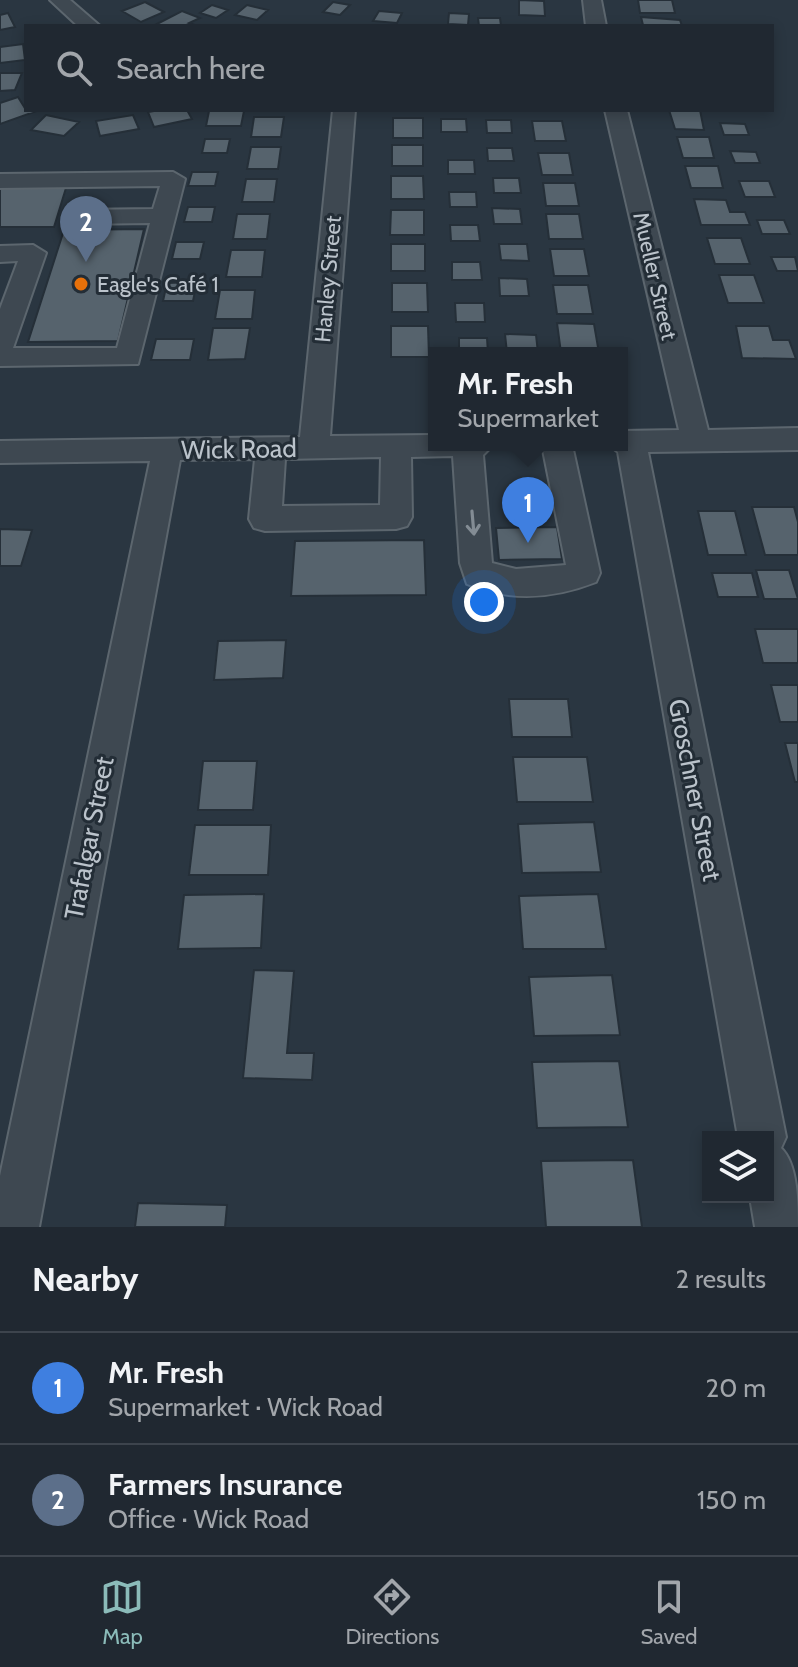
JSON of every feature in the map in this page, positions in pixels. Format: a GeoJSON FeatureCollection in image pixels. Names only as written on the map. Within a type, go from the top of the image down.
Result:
{"type":"FeatureCollection","features":[{"type":"Feature","properties":{"kind":"street"},"geometry":{"type":"LineString","coordinates":[[59,0],[88,24]]}},
{"type":"Feature","properties":{"kind":"street"},"geometry":{"type":"LineString","coordinates":[[592,0],[596,24]]}},
{"type":"Feature","properties":{"kind":"street","name":"Hanley Street"},"geometry":{"type":"LineString","coordinates":[[314,448],[344,112]]}},
{"type":"Feature","properties":{"kind":"street","name":"Mueller Street"},"geometry":{"type":"LineString","coordinates":[[616,112],[696,441]]}},
{"type":"Feature","properties":{"kind":"street"},"geometry":{"type":"LineString","coordinates":[[0,181],[173,179],[128,357],[0,357]]}},
{"type":"Feature","properties":{"kind":"street"},"geometry":{"type":"LineString","coordinates":[[78,217],[164,216]]}},
{"type":"Feature","properties":{"kind":"street"},"geometry":{"type":"LineString","coordinates":[[0,254],[33,253],[0,347]]}},
{"type":"Feature","properties":{"kind":"street"},"geometry":{"type":"LineString","coordinates":[[628,442],[798,439]]}},
{"type":"Feature","properties":{"kind":"street"},"geometry":{"type":"LineString","coordinates":[[271,449],[265,519],[396,517],[396,446]]}},
{"type":"Feature","properties":{"kind":"street","name":"Wick Road"},"geometry":{"type":"LineString","coordinates":[[0,452],[428,446]]}},
{"type":"Feature","properties":{"kind":"street","name":"Trafalgar Street"},"geometry":{"type":"LineString","coordinates":[[14,1227],[167,450]]}},
{"type":"Feature","properties":{"kind":"street"},"geometry":{"type":"LineString","coordinates":[[467,451],[476,563],[479,574],[492,581],[560,580],[584,573],[558,451]]}},
{"type":"Feature","properties":{"kind":"street","name":"Groschner Street"},"geometry":{"type":"LineString","coordinates":[[628,451],[761,1131]]}},
{"type":"Feature","properties":{"kind":"street"},"geometry":{"type":"LineString","coordinates":[[774,1197],[780,1227]]}},
{"type":"Feature","properties":{"kind":"building"},"geometry":{"type":"Polygon","coordinates":[[[519,0],[544,1],[545,16],[519,15],[519,0]]]}},
{"type":"Feature","properties":{"kind":"building"},"geometry":{"type":"Polygon","coordinates":[[[638,0],[672,0],[675,13],[640,13],[638,0]]]}},
{"type":"Feature","properties":{"kind":"building"},"geometry":{"type":"Polygon","coordinates":[[[145,2],[164,12],[141,22],[122,11],[145,2]]]}},
{"type":"Feature","properties":{"kind":"building"},"geometry":{"type":"Polygon","coordinates":[[[333,2],[350,5],[340,15],[323,12],[333,2]]]}},
{"type":"Feature","properties":{"kind":"building"},"geometry":{"type":"Polygon","coordinates":[[[212,5],[228,10],[216,18],[200,13],[212,5]]]}},
{"type":"Feature","properties":{"kind":"building"},"geometry":{"type":"Polygon","coordinates":[[[247,5],[268,10],[257,20],[235,15],[247,5]]]}},
{"type":"Feature","properties":{"kind":"building"},"geometry":{"type":"Polygon","coordinates":[[[182,11],[200,18],[189,23],[192,24],[157,24],[182,11]]]}},
{"type":"Feature","properties":{"kind":"building"},"geometry":{"type":"Polygon","coordinates":[[[379,11],[402,13],[397,23],[373,21],[379,11]]]}},
{"type":"Feature","properties":{"kind":"building"},"geometry":{"type":"Polygon","coordinates":[[[8,13],[15,27],[0,30],[0,15],[8,13]]]}},
{"type":"Feature","properties":{"kind":"building"},"geometry":{"type":"Polygon","coordinates":[[[449,13],[469,14],[468,24],[448,24],[449,13]]]}},
{"type":"Feature","properties":{"kind":"building"},"geometry":{"type":"Polygon","coordinates":[[[641,17],[680,20],[681,24],[643,24],[641,17]]]}},
{"type":"Feature","properties":{"kind":"building"},"geometry":{"type":"Polygon","coordinates":[[[478,18],[500,18],[501,24],[479,24],[478,18]]]}},
{"type":"Feature","properties":{"kind":"building"},"geometry":{"type":"Polygon","coordinates":[[[23,44],[24,60],[0,63],[0,47],[23,44]]]}},
{"type":"Feature","properties":{"kind":"building"},"geometry":{"type":"Polygon","coordinates":[[[0,73],[22,73],[15,90],[0,91],[0,73]]]}},
{"type":"Feature","properties":{"kind":"building"},"geometry":{"type":"Polygon","coordinates":[[[18,97],[24,112],[34,112],[0,124],[0,103],[18,97]]]}},
{"type":"Feature","properties":{"kind":"building"},"geometry":{"type":"Polygon","coordinates":[[[148,112],[188,112],[192,119],[154,127],[148,112]]]}},
{"type":"Feature","properties":{"kind":"building"},"geometry":{"type":"Polygon","coordinates":[[[209,112],[244,112],[241,126],[206,126],[209,112]]]}},
{"type":"Feature","properties":{"kind":"building"},"geometry":{"type":"Polygon","coordinates":[[[670,112],[700,112],[704,130],[675,129],[670,112]]]}},
{"type":"Feature","properties":{"kind":"building"},"geometry":{"type":"Polygon","coordinates":[[[46,115],[79,122],[64,136],[31,130],[46,115]]]}},
{"type":"Feature","properties":{"kind":"building"},"geometry":{"type":"Polygon","coordinates":[[[133,115],[139,129],[100,136],[96,121],[133,115]]]}},
{"type":"Feature","properties":{"kind":"building"},"geometry":{"type":"Polygon","coordinates":[[[254,117],[284,117],[281,137],[251,137],[254,117]]]}},
{"type":"Feature","properties":{"kind":"building"},"geometry":{"type":"Polygon","coordinates":[[[393,118],[423,118],[423,138],[393,138],[393,118]]]}},
{"type":"Feature","properties":{"kind":"building"},"geometry":{"type":"Polygon","coordinates":[[[441,119],[466,119],[467,132],[441,132],[441,119]]]}},
{"type":"Feature","properties":{"kind":"building"},"geometry":{"type":"Polygon","coordinates":[[[486,120],[511,120],[512,133],[487,133],[486,120]]]}},
{"type":"Feature","properties":{"kind":"building"},"geometry":{"type":"Polygon","coordinates":[[[532,121],[562,121],[566,141],[535,141],[532,121]]]}},
{"type":"Feature","properties":{"kind":"building"},"geometry":{"type":"Polygon","coordinates":[[[720,123],[745,124],[749,135],[724,135],[720,123]]]}},
{"type":"Feature","properties":{"kind":"building"},"geometry":{"type":"Polygon","coordinates":[[[677,137],[709,137],[714,158],[683,158],[677,137]]]}},
{"type":"Feature","properties":{"kind":"building"},"geometry":{"type":"Polygon","coordinates":[[[205,139],[230,139],[227,153],[202,153],[205,139]]]}},
{"type":"Feature","properties":{"kind":"building"},"geometry":{"type":"Polygon","coordinates":[[[392,145],[423,145],[423,166],[392,166],[392,145]]]}},
{"type":"Feature","properties":{"kind":"building"},"geometry":{"type":"Polygon","coordinates":[[[251,147],[281,147],[278,169],[247,169],[251,147]]]}},
{"type":"Feature","properties":{"kind":"building"},"geometry":{"type":"Polygon","coordinates":[[[487,148],[512,148],[514,161],[488,161],[487,148]]]}},
{"type":"Feature","properties":{"kind":"building"},"geometry":{"type":"Polygon","coordinates":[[[730,151],[756,152],[760,163],[735,163],[730,151]]]}},
{"type":"Feature","properties":{"kind":"building"},"geometry":{"type":"Polygon","coordinates":[[[538,153],[569,153],[573,175],[542,175],[538,153]]]}},
{"type":"Feature","properties":{"kind":"building"},"geometry":{"type":"Polygon","coordinates":[[[448,160],[474,160],[475,174],[448,174],[448,160]]]}},
{"type":"Feature","properties":{"kind":"building"},"geometry":{"type":"Polygon","coordinates":[[[685,166],[718,166],[723,188],[691,188],[685,166]]]}},
{"type":"Feature","properties":{"kind":"building"},"geometry":{"type":"Polygon","coordinates":[[[192,172],[218,172],[215,186],[188,186],[192,172]]]}},
{"type":"Feature","properties":{"kind":"building"},"geometry":{"type":"Polygon","coordinates":[[[391,176],[423,176],[424,199],[391,199],[391,176]]]}},
{"type":"Feature","properties":{"kind":"building"},"geometry":{"type":"Polygon","coordinates":[[[493,178],[519,178],[521,193],[494,193],[493,178]]]}},
{"type":"Feature","properties":{"kind":"building"},"geometry":{"type":"Polygon","coordinates":[[[246,179],[277,179],[274,202],[242,202],[246,179]]]}},
{"type":"Feature","properties":{"kind":"building"},"geometry":{"type":"Polygon","coordinates":[[[739,181],[769,181],[775,197],[745,197],[739,181]]]}},
{"type":"Feature","properties":{"kind":"building"},"geometry":{"type":"Polygon","coordinates":[[[543,183],[575,183],[579,206],[546,206],[543,183]]]}},
{"type":"Feature","properties":{"kind":"building"},"geometry":{"type":"Polygon","coordinates":[[[0,188],[66,188],[54,227],[0,227],[0,188]]]}},
{"type":"Feature","properties":{"kind":"building"},"geometry":{"type":"Polygon","coordinates":[[[449,192],[476,192],[477,207],[450,207],[449,192]]]}},
{"type":"Feature","properties":{"kind":"building"},"geometry":{"type":"Polygon","coordinates":[[[694,199],[726,200],[730,212],[745,212],[750,225],[701,225],[694,199]]]}},
{"type":"Feature","properties":{"kind":"building"},"geometry":{"type":"Polygon","coordinates":[[[188,207],[215,207],[212,222],[184,222],[188,207]]]}},
{"type":"Feature","properties":{"kind":"building"},"geometry":{"type":"Polygon","coordinates":[[[492,208],[520,209],[522,224],[494,224],[492,208]]]}},
{"type":"Feature","properties":{"kind":"building"},"geometry":{"type":"Polygon","coordinates":[[[391,210],[424,210],[424,235],[390,235],[391,210]]]}},
{"type":"Feature","properties":{"kind":"building"},"geometry":{"type":"Polygon","coordinates":[[[237,214],[270,214],[267,239],[233,239],[237,214]]]}},
{"type":"Feature","properties":{"kind":"building"},"geometry":{"type":"Polygon","coordinates":[[[546,214],[579,214],[583,239],[549,239],[546,214]]]}},
{"type":"Feature","properties":{"kind":"building"},"geometry":{"type":"Polygon","coordinates":[[[757,220],[784,220],[790,234],[762,234],[757,220]]]}},
{"type":"Feature","properties":{"kind":"building"},"geometry":{"type":"Polygon","coordinates":[[[450,225],[478,225],[480,241],[451,241],[450,225]]]}},
{"type":"Feature","properties":{"kind":"building"},"geometry":{"type":"Polygon","coordinates":[[[144,229],[118,341],[28,342],[64,230],[144,229]]]}},
{"type":"Feature","properties":{"kind":"building"},"geometry":{"type":"Polygon","coordinates":[[[707,238],[741,238],[750,264],[715,264],[707,238]]]}},
{"type":"Feature","properties":{"kind":"building"},"geometry":{"type":"Polygon","coordinates":[[[176,242],[204,242],[200,259],[172,259],[176,242]]]}},
{"type":"Feature","properties":{"kind":"building"},"geometry":{"type":"Polygon","coordinates":[[[391,244],[425,244],[425,271],[391,271],[391,244]]]}},
{"type":"Feature","properties":{"kind":"building"},"geometry":{"type":"Polygon","coordinates":[[[499,244],[527,244],[529,261],[501,260],[499,244]]]}},
{"type":"Feature","properties":{"kind":"building"},"geometry":{"type":"Polygon","coordinates":[[[550,249],[584,249],[589,276],[554,276],[550,249]]]}},
{"type":"Feature","properties":{"kind":"building"},"geometry":{"type":"Polygon","coordinates":[[[231,250],[265,250],[262,277],[226,277],[231,250]]]}},
{"type":"Feature","properties":{"kind":"building"},"geometry":{"type":"Polygon","coordinates":[[[771,257],[795,257],[798,271],[777,271],[771,257]]]}},
{"type":"Feature","properties":{"kind":"building"},"geometry":{"type":"Polygon","coordinates":[[[452,262],[480,262],[482,280],[452,280],[452,262]]]}},
{"type":"Feature","properties":{"kind":"building"},"geometry":{"type":"Polygon","coordinates":[[[719,275],[754,275],[764,303],[728,303],[719,275]]]}},
{"type":"Feature","properties":{"kind":"building"},"geometry":{"type":"Polygon","coordinates":[[[499,278],[527,279],[529,296],[500,296],[499,278]]]}},
{"type":"Feature","properties":{"kind":"building"},"geometry":{"type":"Polygon","coordinates":[[[197,282],[193,301],[163,301],[167,283],[197,282]]]}},
{"type":"Feature","properties":{"kind":"building"},"geometry":{"type":"Polygon","coordinates":[[[392,283],[427,283],[428,312],[392,312],[392,283]]]}},
{"type":"Feature","properties":{"kind":"building"},"geometry":{"type":"Polygon","coordinates":[[[553,285],[588,285],[593,314],[557,314],[553,285]]]}},
{"type":"Feature","properties":{"kind":"building"},"geometry":{"type":"Polygon","coordinates":[[[220,290],[255,290],[252,319],[215,319],[220,290]]]}},
{"type":"Feature","properties":{"kind":"building"},"geometry":{"type":"Polygon","coordinates":[[[455,303],[484,303],[485,322],[456,322],[455,303]]]}},
{"type":"Feature","properties":{"kind":"building"},"geometry":{"type":"Polygon","coordinates":[[[557,323],[594,324],[598,347],[560,347],[557,323]]]}},
{"type":"Feature","properties":{"kind":"building"},"geometry":{"type":"Polygon","coordinates":[[[391,326],[428,326],[428,357],[391,357],[391,326]]]}},
{"type":"Feature","properties":{"kind":"building"},"geometry":{"type":"Polygon","coordinates":[[[736,326],[769,326],[773,340],[789,340],[796,359],[742,358],[736,326]]]}},
{"type":"Feature","properties":{"kind":"building"},"geometry":{"type":"Polygon","coordinates":[[[213,328],[250,328],[245,359],[208,360],[213,328]]]}},
{"type":"Feature","properties":{"kind":"building"},"geometry":{"type":"Polygon","coordinates":[[[505,334],[536,335],[537,347],[506,347],[505,334]]]}},
{"type":"Feature","properties":{"kind":"building"},"geometry":{"type":"Polygon","coordinates":[[[459,338],[487,338],[488,347],[459,347],[459,338]]]}},
{"type":"Feature","properties":{"kind":"building"},"geometry":{"type":"Polygon","coordinates":[[[156,339],[194,339],[190,360],[151,360],[156,339]]]}},
{"type":"Feature","properties":{"kind":"building"},"geometry":{"type":"Polygon","coordinates":[[[752,507],[794,507],[798,522],[798,555],[765,555],[752,507]]]}},
{"type":"Feature","properties":{"kind":"building"},"geometry":{"type":"Polygon","coordinates":[[[698,511],[735,511],[746,555],[708,555],[698,511]]]}},
{"type":"Feature","properties":{"kind":"building"},"geometry":{"type":"Polygon","coordinates":[[[557,527],[562,559],[499,560],[496,528],[557,527]]]}},
{"type":"Feature","properties":{"kind":"building"},"geometry":{"type":"Polygon","coordinates":[[[0,529],[32,530],[21,566],[0,566],[0,529]]]}},
{"type":"Feature","properties":{"kind":"building"},"geometry":{"type":"Polygon","coordinates":[[[424,540],[426,595],[291,596],[295,541],[424,540]]]}},
{"type":"Feature","properties":{"kind":"building"},"geometry":{"type":"Polygon","coordinates":[[[756,570],[789,570],[798,599],[764,599],[756,570]]]}},
{"type":"Feature","properties":{"kind":"building"},"geometry":{"type":"Polygon","coordinates":[[[712,573],[752,573],[758,597],[718,597],[712,573]]]}},
{"type":"Feature","properties":{"kind":"building"},"geometry":{"type":"Polygon","coordinates":[[[755,629],[798,629],[798,663],[763,663],[755,629]]]}},
{"type":"Feature","properties":{"kind":"building"},"geometry":{"type":"Polygon","coordinates":[[[286,640],[283,678],[214,680],[218,641],[286,640]]]}},
{"type":"Feature","properties":{"kind":"building"},"geometry":{"type":"Polygon","coordinates":[[[771,685],[798,685],[798,722],[780,722],[771,685]]]}},
{"type":"Feature","properties":{"kind":"building"},"geometry":{"type":"Polygon","coordinates":[[[509,699],[568,699],[572,737],[512,737],[509,699]]]}},
{"type":"Feature","properties":{"kind":"building"},"geometry":{"type":"Polygon","coordinates":[[[785,743],[798,743],[798,782],[795,782],[785,743]]]}},
{"type":"Feature","properties":{"kind":"building"},"geometry":{"type":"Polygon","coordinates":[[[513,757],[587,757],[593,802],[517,802],[513,757]]]}},
{"type":"Feature","properties":{"kind":"building"},"geometry":{"type":"Polygon","coordinates":[[[203,761],[257,761],[253,810],[198,810],[203,761]]]}},
{"type":"Feature","properties":{"kind":"building"},"geometry":{"type":"Polygon","coordinates":[[[594,822],[601,872],[522,873],[518,824],[594,822]]]}},
{"type":"Feature","properties":{"kind":"building"},"geometry":{"type":"Polygon","coordinates":[[[195,825],[271,825],[268,875],[189,875],[195,825]]]}},
{"type":"Feature","properties":{"kind":"building"},"geometry":{"type":"Polygon","coordinates":[[[264,894],[261,948],[178,949],[184,895],[264,894]]]}},
{"type":"Feature","properties":{"kind":"building"},"geometry":{"type":"Polygon","coordinates":[[[598,894],[606,949],[523,949],[519,896],[598,894]]]}},
{"type":"Feature","properties":{"kind":"building"},"geometry":{"type":"Polygon","coordinates":[[[254,970],[294,971],[287,1053],[314,1053],[312,1080],[243,1078],[254,970]]]}},
{"type":"Feature","properties":{"kind":"building"},"geometry":{"type":"Polygon","coordinates":[[[612,975],[620,1035],[534,1036],[529,977],[612,975]]]}},
{"type":"Feature","properties":{"kind":"building"},"geometry":{"type":"Polygon","coordinates":[[[619,1061],[628,1127],[537,1128],[532,1062],[619,1061]]]}},
{"type":"Feature","properties":{"kind":"building"},"geometry":{"type":"Polygon","coordinates":[[[633,1160],[642,1227],[546,1227],[541,1161],[633,1160]]]}},
{"type":"Feature","properties":{"kind":"building"},"geometry":{"type":"Polygon","coordinates":[[[138,1203],[227,1205],[225,1227],[135,1227],[138,1203]]]}},
{"type":"Feature","properties":{"kind":"place","name":"Farmers Insurance"},"geometry":{"type":"Point","coordinates":[86,262]}},
{"type":"Feature","properties":{"kind":"place","name":"Eagle's Café 1"},"geometry":{"type":"Point","coordinates":[81,284]}},
{"type":"Feature","properties":{"kind":"place","name":"Mr. Fresh"},"geometry":{"type":"Point","coordinates":[528,543]}}]}
